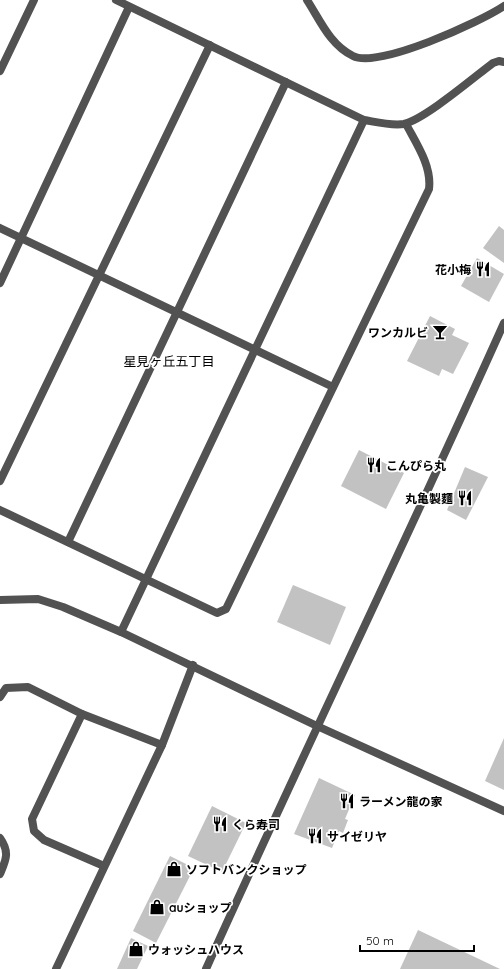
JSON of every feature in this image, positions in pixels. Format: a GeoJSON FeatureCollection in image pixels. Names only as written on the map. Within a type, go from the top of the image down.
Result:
{"type":"FeatureCollection","features":[{"type":"Feature","properties":{"kind":"street"},"geometry":{"type":"LineString","coordinates":[[0,71],[34,0]]}},
{"type":"Feature","properties":{"kind":"street"},"geometry":{"type":"LineString","coordinates":[[116,0],[364,120],[396,125],[406,124],[425,114],[493,63],[499,61],[504,62]]}},
{"type":"Feature","properties":{"kind":"street"},"geometry":{"type":"LineString","coordinates":[[307,0],[336,45],[354,57],[369,59],[412,48],[486,18],[504,6]]}},
{"type":"Feature","properties":{"kind":"street"},"geometry":{"type":"LineString","coordinates":[[0,283],[129,7]]}},
{"type":"Feature","properties":{"kind":"street"},"geometry":{"type":"LineString","coordinates":[[0,481],[210,45]]}},
{"type":"Feature","properties":{"kind":"street"},"geometry":{"type":"LineString","coordinates":[[68,542],[286,82]]}},
{"type":"Feature","properties":{"kind":"street"},"geometry":{"type":"LineString","coordinates":[[121,632],[364,120]]}},
{"type":"Feature","properties":{"kind":"street"},"geometry":{"type":"LineString","coordinates":[[0,510],[218,613],[226,609],[429,189],[430,182],[427,166],[406,124]]}},
{"type":"Feature","properties":{"kind":"street"},"geometry":{"type":"LineString","coordinates":[[0,228],[333,387]]}},
{"type":"Feature","properties":{"kind":"street"},"geometry":{"type":"LineString","coordinates":[[206,969],[317,726],[424,501],[504,323]]}},
{"type":"Feature","properties":{"kind":"street"},"geometry":{"type":"LineString","coordinates":[[0,600],[38,599],[63,607],[193,665],[317,726],[504,811]]}},
{"type":"Feature","properties":{"kind":"street"},"geometry":{"type":"LineString","coordinates":[[56,969],[162,744],[193,665]]}},
{"type":"Feature","properties":{"kind":"street"},"geometry":{"type":"LineString","coordinates":[[0,697],[6,688],[28,687],[82,714],[162,744]]}},
{"type":"Feature","properties":{"kind":"street"},"geometry":{"type":"LineString","coordinates":[[82,714],[32,819],[34,830],[44,840],[104,866]]}},
{"type":"Feature","properties":{"kind":"street"},"geometry":{"type":"LineString","coordinates":[[0,838],[6,847],[6,861],[0,874]]}},
{"type":"Feature","properties":{"kind":"building"},"geometry":{"type":"Polygon","coordinates":[[[499,226],[504,230],[504,263],[483,248],[499,226]]]}},
{"type":"Feature","properties":{"kind":"building"},"geometry":{"type":"Polygon","coordinates":[[[477,258],[504,274],[489,302],[461,286],[477,258]]]}},
{"type":"Feature","properties":{"kind":"building"},"geometry":{"type":"Polygon","coordinates":[[[430,316],[455,329],[452,335],[469,343],[453,374],[442,369],[439,376],[407,361],[430,316]]]}},
{"type":"Feature","properties":{"kind":"building"},"geometry":{"type":"Polygon","coordinates":[[[359,450],[404,473],[386,509],[341,486],[359,450]]]}},
{"type":"Feature","properties":{"kind":"building"},"geometry":{"type":"Polygon","coordinates":[[[465,467],[488,477],[466,520],[447,510],[465,467]]]}},
{"type":"Feature","properties":{"kind":"building"},"geometry":{"type":"Polygon","coordinates":[[[293,585],[346,607],[330,645],[277,622],[293,585]]]}},
{"type":"Feature","properties":{"kind":"building"},"geometry":{"type":"Polygon","coordinates":[[[504,738],[504,790],[485,781],[504,738]]]}},
{"type":"Feature","properties":{"kind":"building"},"geometry":{"type":"Polygon","coordinates":[[[319,778],[355,795],[345,819],[348,820],[343,833],[339,831],[332,848],[294,834],[319,778]]]}},
{"type":"Feature","properties":{"kind":"building"},"geometry":{"type":"Polygon","coordinates":[[[212,806],[246,823],[222,872],[188,856],[212,806]]]}},
{"type":"Feature","properties":{"kind":"building"},"geometry":{"type":"Polygon","coordinates":[[[170,856],[194,868],[156,943],[133,931],[170,856]]]}},
{"type":"Feature","properties":{"kind":"building"},"geometry":{"type":"Polygon","coordinates":[[[418,930],[500,969],[400,969],[418,930]]]}},
{"type":"Feature","properties":{"kind":"building"},"geometry":{"type":"Polygon","coordinates":[[[131,938],[148,946],[137,969],[117,969],[131,938]]]}},
{"type":"Feature","properties":{"kind":"place","name":"花小梅"},"geometry":{"type":"Point","coordinates":[483,269]}},
{"type":"Feature","properties":{"kind":"place","name":"ワンカルビ"},"geometry":{"type":"Point","coordinates":[440,332]}},
{"type":"Feature","properties":{"kind":"place","name":"こんぴら丸"},"geometry":{"type":"Point","coordinates":[374,465]}},
{"type":"Feature","properties":{"kind":"place","name":"丸亀製麵"},"geometry":{"type":"Point","coordinates":[465,498]}},
{"type":"Feature","properties":{"kind":"place","name":"ラーメン龍の家"},"geometry":{"type":"Point","coordinates":[347,801]}},
{"type":"Feature","properties":{"kind":"place","name":"くら寿司"},"geometry":{"type":"Point","coordinates":[220,824]}},
{"type":"Feature","properties":{"kind":"place","name":"サイゼリヤ"},"geometry":{"type":"Point","coordinates":[315,836]}},
{"type":"Feature","properties":{"kind":"place","name":"ソフトバンクショップ"},"geometry":{"type":"Point","coordinates":[174,869]}},
{"type":"Feature","properties":{"kind":"place","name":"auショップ"},"geometry":{"type":"Point","coordinates":[157,907]}},
{"type":"Feature","properties":{"kind":"place","name":"ウォッシュハウス"},"geometry":{"type":"Point","coordinates":[136,949]}},
{"type":"Feature","properties":{"kind":"district","name":"星見ヶ丘五丁目"},"geometry":{"type":"Point","coordinates":[169,361]}}]}
